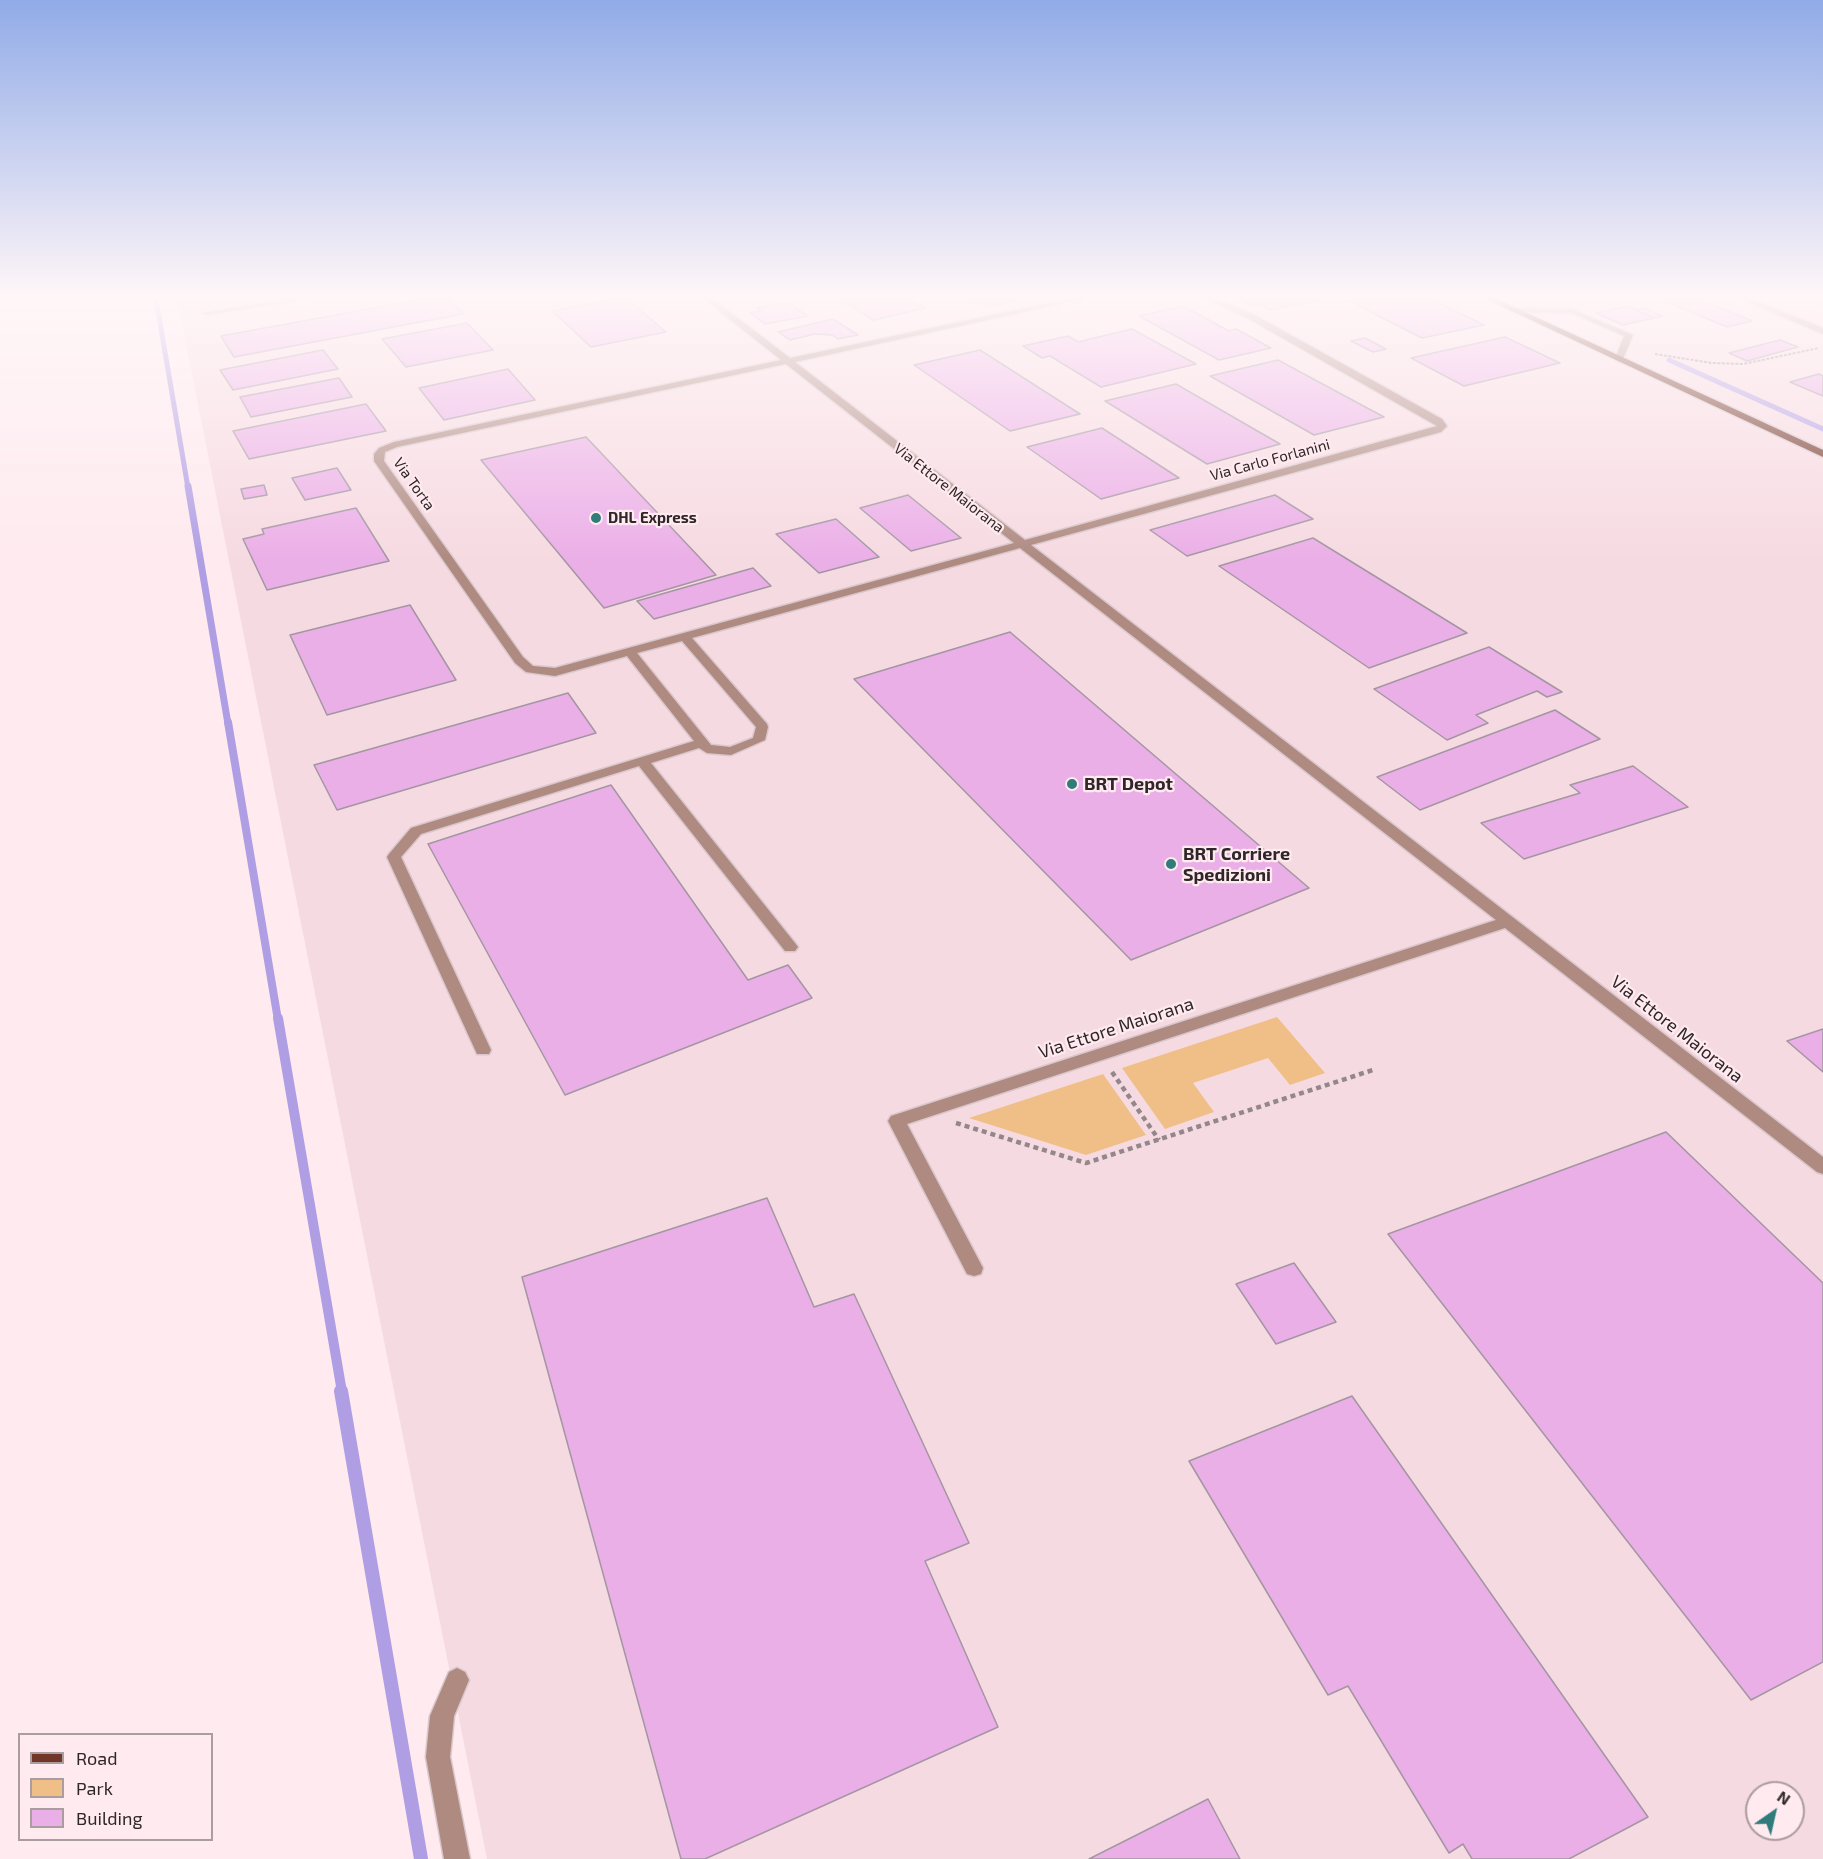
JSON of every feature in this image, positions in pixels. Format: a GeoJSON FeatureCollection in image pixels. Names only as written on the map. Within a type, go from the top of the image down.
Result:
{"type":"FeatureCollection","features":[{"type":"Feature","properties":{"kind":"main road"},"geometry":{"type":"LineString","coordinates":[[1684,386],[1823,454]]}},
{"type":"Feature","properties":{"kind":"street","name":"Via Torta"},"geometry":{"type":"LineString","coordinates":[[538,671],[519,660],[379,461],[379,454],[394,444],[668,386]]}},
{"type":"Feature","properties":{"kind":"street","name":"Via Ettore Maiorana"},"geometry":{"type":"LineString","coordinates":[[817,386],[1823,1167]]}},
{"type":"Feature","properties":{"kind":"street","name":"Via Carlo Forlanini"},"geometry":{"type":"LineString","coordinates":[[1020,543],[1438,430],[1442,426],[1439,421],[1376,386]]}},
{"type":"Feature","properties":{"kind":"street","name":"Via Ettore Maiorana"},"geometry":{"type":"LineString","coordinates":[[538,671],[555,672],[1020,543]]}},
{"type":"Feature","properties":{"kind":"street"},"geometry":{"type":"LineString","coordinates":[[630,652],[707,749],[731,751],[759,740],[762,727],[685,637]]}},
{"type":"Feature","properties":{"kind":"street"},"geometry":{"type":"LineString","coordinates":[[483,1050],[394,857],[416,831],[702,743]]}},
{"type":"Feature","properties":{"kind":"street"},"geometry":{"type":"LineString","coordinates":[[642,761],[790,947]]}},
{"type":"Feature","properties":{"kind":"street","name":"Via Ettore Maiorana"},"geometry":{"type":"LineString","coordinates":[[974,1268],[897,1121],[1506,922]]}},
{"type":"Feature","properties":{"kind":"street"},"geometry":{"type":"LineString","coordinates":[[457,1680],[442,1716],[438,1757],[457,1859]]}},
{"type":"Feature","properties":{"kind":"path"},"geometry":{"type":"LineString","coordinates":[[1100,1054],[1160,1140]]}},
{"type":"Feature","properties":{"kind":"path"},"geometry":{"type":"LineString","coordinates":[[920,1113],[1086,1162],[1376,1069]]}},
{"type":"Feature","properties":{"kind":"shaded area"},"geometry":{"type":"Polygon","coordinates":[[[194,386],[1823,386],[1823,1859],[487,1859],[194,386]]]}},
{"type":"Feature","properties":{"kind":"green space"},"geometry":{"type":"Polygon","coordinates":[[[1277,1017],[1325,1073],[1290,1085],[1268,1058],[1193,1083],[1214,1112],[1165,1129],[1122,1068],[1277,1017]]]}},
{"type":"Feature","properties":{"kind":"green space"},"geometry":{"type":"Polygon","coordinates":[[[1103,1074],[1146,1135],[1086,1155],[969,1118],[1103,1074]]]}},
{"type":"Feature","properties":{"kind":"building"},"geometry":{"type":"Polygon","coordinates":[[[230,386],[254,386],[233,390],[230,386]]]}},
{"type":"Feature","properties":{"kind":"building"},"geometry":{"type":"Polygon","coordinates":[[[299,386],[344,386],[352,397],[251,417],[240,397],[299,386]]]}},
{"type":"Feature","properties":{"kind":"building"},"geometry":{"type":"Polygon","coordinates":[[[430,386],[523,386],[535,400],[444,420],[419,388],[430,386]]]}},
{"type":"Feature","properties":{"kind":"building"},"geometry":{"type":"Polygon","coordinates":[[[944,386],[1036,386],[1080,414],[1010,431],[944,386]]]}},
{"type":"Feature","properties":{"kind":"building"},"geometry":{"type":"Polygon","coordinates":[[[1169,386],[1179,386],[1280,444],[1207,464],[1105,401],[1169,386]]]}},
{"type":"Feature","properties":{"kind":"building"},"geometry":{"type":"Polygon","coordinates":[[[1227,386],[1326,386],[1384,417],[1314,435],[1227,386]]]}},
{"type":"Feature","properties":{"kind":"building"},"geometry":{"type":"Polygon","coordinates":[[[1799,386],[1823,386],[1823,396],[1799,386]]]}},
{"type":"Feature","properties":{"kind":"building"},"geometry":{"type":"Polygon","coordinates":[[[366,404],[386,431],[249,459],[233,431],[366,404]]]}},
{"type":"Feature","properties":{"kind":"building"},"geometry":{"type":"Polygon","coordinates":[[[1102,428],[1179,478],[1101,499],[1027,447],[1102,428]]]}},
{"type":"Feature","properties":{"kind":"building","name":"DHL Express"},"geometry":{"type":"Polygon","coordinates":[[[586,437],[716,575],[604,608],[481,460],[586,437]]]}},
{"type":"Feature","properties":{"kind":"building"},"geometry":{"type":"Polygon","coordinates":[[[337,468],[351,490],[305,500],[292,478],[337,468]]]}},
{"type":"Feature","properties":{"kind":"building"},"geometry":{"type":"Polygon","coordinates":[[[264,485],[267,495],[244,499],[241,489],[264,485]]]}},
{"type":"Feature","properties":{"kind":"building"},"geometry":{"type":"Polygon","coordinates":[[[908,495],[961,538],[911,551],[860,508],[908,495]]]}},
{"type":"Feature","properties":{"kind":"building"},"geometry":{"type":"Polygon","coordinates":[[[1275,495],[1313,519],[1187,556],[1150,530],[1275,495]]]}},
{"type":"Feature","properties":{"kind":"building"},"geometry":{"type":"Polygon","coordinates":[[[356,508],[389,561],[267,590],[243,539],[264,534],[262,529],[356,508]]]}},
{"type":"Feature","properties":{"kind":"building"},"geometry":{"type":"Polygon","coordinates":[[[836,519],[879,557],[819,573],[776,534],[836,519]]]}},
{"type":"Feature","properties":{"kind":"building"},"geometry":{"type":"Polygon","coordinates":[[[1313,538],[1467,633],[1369,668],[1219,566],[1313,538]]]}},
{"type":"Feature","properties":{"kind":"building"},"geometry":{"type":"Polygon","coordinates":[[[753,568],[771,586],[654,619],[637,601],[753,568]]]}},
{"type":"Feature","properties":{"kind":"building"},"geometry":{"type":"Polygon","coordinates":[[[410,605],[456,680],[327,715],[290,635],[410,605]]]}},
{"type":"Feature","properties":{"kind":"building","name":"BRT Depot"},"geometry":{"type":"Polygon","coordinates":[[[1010,632],[1309,888],[1131,960],[854,679],[1010,632]]]}},
{"type":"Feature","properties":{"kind":"building"},"geometry":{"type":"Polygon","coordinates":[[[1489,647],[1562,692],[1547,697],[1537,691],[1476,715],[1488,723],[1447,740],[1374,689],[1489,647]]]}},
{"type":"Feature","properties":{"kind":"building"},"geometry":{"type":"Polygon","coordinates":[[[568,693],[596,733],[337,810],[314,765],[568,693]]]}},
{"type":"Feature","properties":{"kind":"building"},"geometry":{"type":"Polygon","coordinates":[[[1555,710],[1600,739],[1420,810],[1377,777],[1555,710]]]}},
{"type":"Feature","properties":{"kind":"building"},"geometry":{"type":"Polygon","coordinates":[[[1633,766],[1688,807],[1524,859],[1481,823],[1580,793],[1570,785],[1633,766]]]}},
{"type":"Feature","properties":{"kind":"building"},"geometry":{"type":"Polygon","coordinates":[[[611,785],[748,980],[788,965],[812,998],[565,1095],[428,844],[611,785]]]}},
{"type":"Feature","properties":{"kind":"building"},"geometry":{"type":"Polygon","coordinates":[[[1823,1029],[1823,1072],[1787,1041],[1823,1029]]]}},
{"type":"Feature","properties":{"kind":"building"},"geometry":{"type":"Polygon","coordinates":[[[1666,1132],[1823,1283],[1823,1662],[1751,1700],[1388,1234],[1666,1132]]]}},
{"type":"Feature","properties":{"kind":"building"},"geometry":{"type":"Polygon","coordinates":[[[767,1198],[814,1307],[854,1294],[969,1543],[925,1561],[998,1727],[705,1859],[681,1859],[522,1277],[767,1198]]]}},
{"type":"Feature","properties":{"kind":"building"},"geometry":{"type":"Polygon","coordinates":[[[1294,1263],[1336,1322],[1276,1344],[1236,1284],[1294,1263]]]}},
{"type":"Feature","properties":{"kind":"building"},"geometry":{"type":"Polygon","coordinates":[[[1352,1396],[1648,1817],[1569,1859],[1472,1859],[1463,1844],[1449,1853],[1348,1686],[1328,1695],[1189,1461],[1352,1396]]]}},
{"type":"Feature","properties":{"kind":"building"},"geometry":{"type":"Polygon","coordinates":[[[1208,1799],[1240,1859],[1089,1859],[1208,1799]]]}},
{"type":"Feature","properties":{"kind":"waterway"},"geometry":{"type":"LineString","coordinates":[[171,386],[188,488]]}},
{"type":"Feature","properties":{"kind":"waterway"},"geometry":{"type":"LineString","coordinates":[[1726,386],[1823,429]]}},
{"type":"Feature","properties":{"kind":"waterway"},"geometry":{"type":"LineString","coordinates":[[188,486],[228,724]]}},
{"type":"Feature","properties":{"kind":"waterway"},"geometry":{"type":"LineString","coordinates":[[228,722],[278,1020]]}},
{"type":"Feature","properties":{"kind":"waterway"},"geometry":{"type":"LineString","coordinates":[[278,1018],[342,1392]]}},
{"type":"Feature","properties":{"kind":"waterway"},"geometry":{"type":"LineString","coordinates":[[341,1391],[421,1859]]}},
{"type":"Feature","properties":{"kind":"place","name":"DHL Express"},"geometry":{"type":"Point","coordinates":[596,518]}},
{"type":"Feature","properties":{"kind":"place","name":"BRT Depot"},"geometry":{"type":"Point","coordinates":[1072,784]}},
{"type":"Feature","properties":{"kind":"place","name":"BRT Corriere Spedizioni"},"geometry":{"type":"Point","coordinates":[1171,864]}}]}
